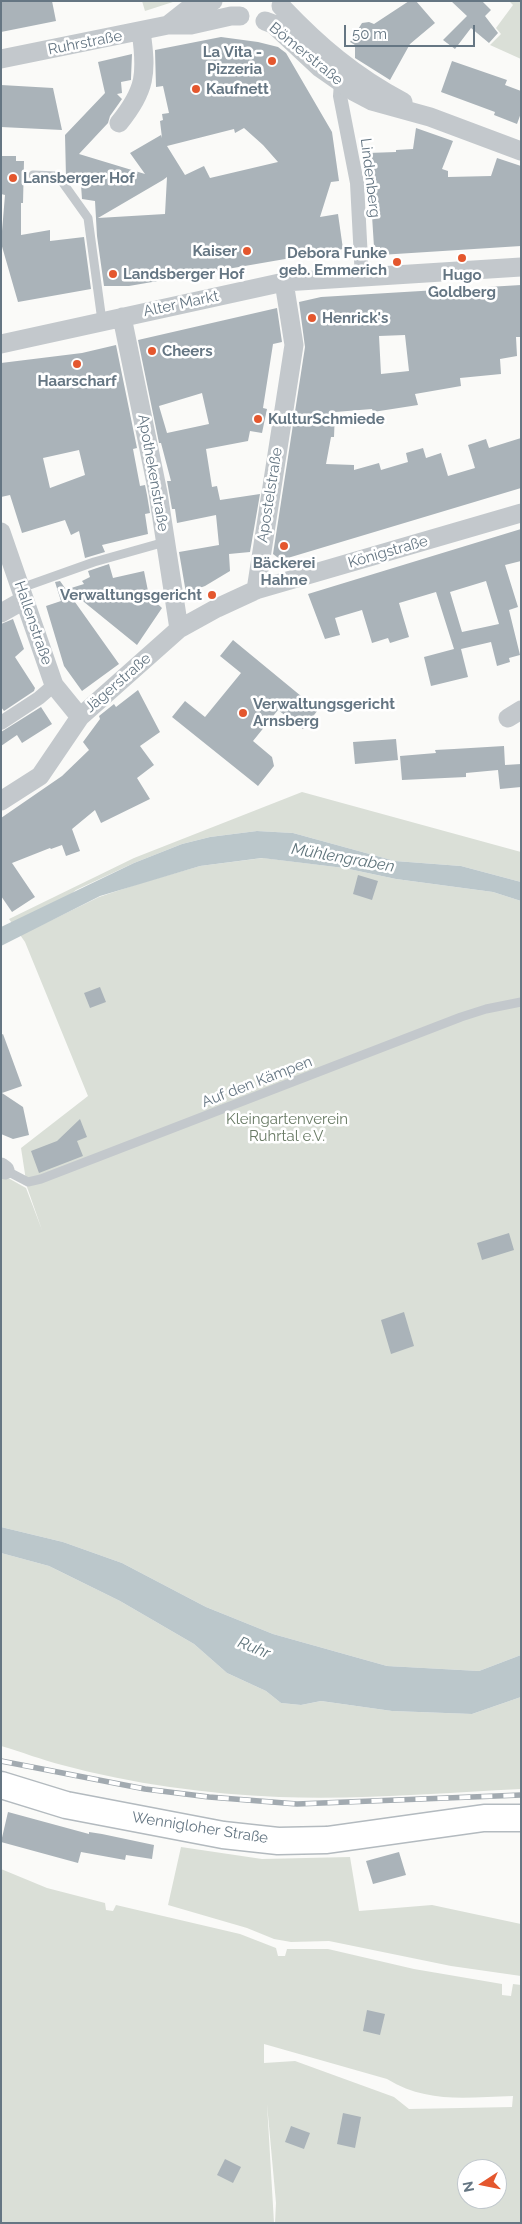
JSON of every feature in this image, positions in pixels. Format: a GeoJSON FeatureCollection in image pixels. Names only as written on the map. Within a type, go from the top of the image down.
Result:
{"type":"FeatureCollection","features":[{"type":"Feature","properties":{"kind":"main road","name":"Wennigloher Straße"},"geometry":{"type":"LineString","coordinates":[[1,1785],[66,1805],[223,1835],[278,1841],[327,1840],[484,1818],[521,1818]]}},
{"type":"Feature","properties":{"kind":"street","name":"Ruhrstraße"},"geometry":{"type":"LineString","coordinates":[[168,25],[187,10],[213,1]]}},
{"type":"Feature","properties":{"kind":"street"},"geometry":{"type":"LineString","coordinates":[[235,9],[247,21],[265,21],[277,12],[281,4]]}},
{"type":"Feature","properties":{"kind":"street","name":"Bömerstraße"},"geometry":{"type":"LineString","coordinates":[[281,4],[328,53],[356,75],[430,117]]}},
{"type":"Feature","properties":{"kind":"street","name":"Ruhrstraße"},"geometry":{"type":"LineString","coordinates":[[1,59],[168,25],[191,25],[232,16],[235,9]]}},
{"type":"Feature","properties":{"kind":"street","name":"Bömerstraße"},"geometry":{"type":"LineString","coordinates":[[265,21],[273,24],[320,68],[372,101],[430,117],[521,151]]}},
{"type":"Feature","properties":{"kind":"street"},"geometry":{"type":"LineString","coordinates":[[118,124],[135,103],[143,81],[145,59],[140,31]]}},
{"type":"Feature","properties":{"kind":"street","name":"Lindenberg"},"geometry":{"type":"LineString","coordinates":[[341,83],[340,96],[357,183],[362,278]]}},
{"type":"Feature","properties":{"kind":"street","name":"Alter Markt"},"geometry":{"type":"LineString","coordinates":[[1,344],[284,282],[521,267]]}},
{"type":"Feature","properties":{"kind":"street","name":"Apostelstraße"},"geometry":{"type":"LineString","coordinates":[[256,590],[294,345],[284,282]]}},
{"type":"Feature","properties":{"kind":"street","name":"Apothekenstraße"},"geometry":{"type":"LineString","coordinates":[[122,317],[158,493],[179,629]]}},
{"type":"Feature","properties":{"kind":"street","name":"Königstraße"},"geometry":{"type":"LineString","coordinates":[[256,590],[521,513]]}},
{"type":"Feature","properties":{"kind":"street","name":"Hallenstraße"},"geometry":{"type":"LineString","coordinates":[[1,532],[54,685],[80,717]]}},
{"type":"Feature","properties":{"kind":"street","name":"Jägerstraße"},"geometry":{"type":"LineString","coordinates":[[3,795],[40,776],[80,717],[179,629],[217,608],[256,590]]}},
{"type":"Feature","properties":{"kind":"street"},"geometry":{"type":"LineString","coordinates":[[1,613],[23,594]]}},
{"type":"Feature","properties":{"kind":"street","name":"Hallenstraße"},"geometry":{"type":"LineString","coordinates":[[1,722],[39,698],[54,685]]}},
{"type":"Feature","properties":{"kind":"lane"},"geometry":{"type":"LineString","coordinates":[[33,175],[58,176],[88,218],[102,321]]}},
{"type":"Feature","properties":{"kind":"lane"},"geometry":{"type":"LineString","coordinates":[[23,594],[94,562],[165,542]]}},
{"type":"Feature","properties":{"kind":"lane","name":"Auf den Kämpen"},"geometry":{"type":"LineString","coordinates":[[3,1168],[28,1182],[41,1179],[461,1017],[486,1009],[521,1002]]}},
{"type":"Feature","properties":{"kind":"green space"},"geometry":{"type":"Polygon","coordinates":[[[142,1],[176,1],[145,11],[142,1]]]}},
{"type":"Feature","properties":{"kind":"green space"},"geometry":{"type":"Polygon","coordinates":[[[509,1],[521,1],[521,59],[490,45],[501,34],[496,28],[513,5],[509,1]]]}},
{"type":"Feature","properties":{"kind":"green space","name":"Kleingartenverein Ruhrtal e.V."},"geometry":{"type":"Polygon","coordinates":[[[302,792],[521,852],[521,882],[461,866],[395,861],[293,833],[257,831],[210,837],[182,844],[134,863],[76,890],[21,935],[99,897],[141,883],[200,866],[263,858],[344,868],[396,879],[493,892],[521,901],[521,1655],[479,1671],[387,1666],[273,1634],[206,1607],[122,1563],[63,1542],[1,1527],[1,1174],[26,1188],[42,1230],[27,1187],[21,1148],[88,1096],[25,942],[9,919],[134,858],[302,792]]]}},
{"type":"Feature","properties":{"kind":"green space"},"geometry":{"type":"Polygon","coordinates":[[[1,1553],[49,1566],[120,1601],[194,1644],[227,1673],[266,1691],[281,1703],[301,1705],[321,1701],[392,1711],[472,1714],[521,1697],[521,1789],[339,1798],[279,1797],[225,1793],[115,1778],[54,1763],[1,1746],[1,1553]]]}},
{"type":"Feature","properties":{"kind":"green space"},"geometry":{"type":"Polygon","coordinates":[[[181,1847],[262,1859],[350,1857],[359,1911],[432,1905],[521,1924],[521,1976],[451,1966],[329,1941],[291,1942],[274,1939],[247,1928],[168,1905],[181,1847]]]}},
{"type":"Feature","properties":{"kind":"green space"},"geometry":{"type":"Polygon","coordinates":[[[1,1869],[47,1888],[105,1903],[106,1910],[113,1911],[116,1905],[240,1934],[276,1948],[278,1956],[285,1956],[287,1949],[328,1949],[414,1969],[502,1984],[502,1995],[511,1996],[513,1984],[521,1985],[521,2223],[275,2223],[276,2203],[267,2104],[274,2223],[1,2223],[1,1869]],[[264,2044],[264,2063],[295,2061],[394,2097],[409,2109],[512,2107],[513,2096],[464,2098],[433,2096],[402,2087],[387,2079],[264,2044]]]}},
{"type":"Feature","properties":{"kind":"water","name":"Mühlengraben"},"geometry":{"type":"Polygon","coordinates":[[[257,831],[293,833],[395,861],[461,866],[521,882],[521,901],[493,892],[396,879],[344,868],[262,858],[200,866],[100,896],[1,946],[1,927],[134,863],[182,844],[210,837],[257,831]]]}},
{"type":"Feature","properties":{"kind":"water","name":"Ruhr"},"geometry":{"type":"Polygon","coordinates":[[[1,1527],[63,1542],[122,1563],[206,1607],[273,1634],[387,1666],[479,1671],[521,1655],[521,1697],[472,1714],[392,1711],[321,1701],[301,1705],[281,1703],[266,1691],[227,1673],[194,1644],[120,1601],[49,1566],[1,1553],[1,1527]]]}},
{"type":"Feature","properties":{"kind":"building"},"geometry":{"type":"Polygon","coordinates":[[[1,1],[52,1],[56,21],[1,32],[1,1]]]}},
{"type":"Feature","properties":{"kind":"building"},"geometry":{"type":"Polygon","coordinates":[[[409,1],[416,1],[435,23],[410,44],[390,80],[355,58],[355,45],[350,42],[362,23],[369,22],[374,24],[409,1]]]}},
{"type":"Feature","properties":{"kind":"building"},"geometry":{"type":"Polygon","coordinates":[[[451,1],[482,1],[491,10],[485,16],[498,33],[489,43],[471,28],[455,49],[443,40],[467,16],[451,1]]]}},
{"type":"Feature","properties":{"kind":"building"},"geometry":{"type":"Polygon","coordinates":[[[221,37],[258,42],[278,47],[286,53],[332,132],[339,181],[331,182],[320,217],[338,214],[343,249],[129,286],[104,286],[97,236],[95,201],[82,199],[81,185],[69,181],[66,177],[65,135],[105,93],[98,62],[132,54],[131,80],[121,82],[122,93],[117,94],[122,99],[110,116],[108,123],[79,154],[145,174],[130,153],[161,135],[162,138],[160,121],[163,120],[162,114],[169,113],[163,86],[156,87],[155,50],[221,37]],[[244,128],[235,133],[234,129],[167,146],[185,175],[204,166],[210,178],[278,162],[244,128]],[[167,177],[163,180],[98,218],[165,214],[167,177]]]}},
{"type":"Feature","properties":{"kind":"building"},"geometry":{"type":"Polygon","coordinates":[[[452,61],[507,80],[505,85],[521,91],[521,113],[517,124],[494,115],[495,112],[441,92],[452,61]]]}},
{"type":"Feature","properties":{"kind":"building"},"geometry":{"type":"Polygon","coordinates":[[[1,85],[53,88],[62,130],[1,127],[1,85]]]}},
{"type":"Feature","properties":{"kind":"building"},"geometry":{"type":"Polygon","coordinates":[[[416,128],[453,141],[442,169],[448,171],[448,177],[491,176],[497,158],[521,166],[521,246],[380,255],[380,247],[374,247],[368,153],[413,149],[416,128]]]}},
{"type":"Feature","properties":{"kind":"building"},"geometry":{"type":"Polygon","coordinates":[[[1,156],[16,156],[16,161],[24,161],[21,235],[50,230],[50,241],[84,237],[91,289],[18,302],[1,243],[5,195],[1,194],[1,156]]]}},
{"type":"Feature","properties":{"kind":"building"},"geometry":{"type":"Polygon","coordinates":[[[521,285],[521,337],[516,337],[517,356],[500,359],[501,374],[460,378],[461,386],[415,394],[418,405],[373,412],[372,409],[335,412],[334,437],[331,437],[326,464],[354,465],[354,470],[379,463],[381,470],[408,462],[406,453],[423,448],[426,458],[441,453],[448,476],[475,468],[468,445],[486,439],[489,448],[521,438],[521,488],[281,560],[273,554],[305,347],[299,302],[321,297],[521,285]],[[405,335],[379,336],[381,374],[409,371],[405,335]]]}},
{"type":"Feature","properties":{"kind":"building"},"geometry":{"type":"Polygon","coordinates":[[[277,308],[282,342],[273,344],[263,408],[267,409],[262,433],[250,431],[248,441],[206,449],[212,487],[217,486],[220,500],[260,494],[250,552],[229,554],[230,571],[205,586],[186,593],[179,552],[219,545],[216,515],[177,523],[175,509],[172,509],[167,481],[171,481],[161,443],[159,443],[138,340],[277,308]],[[202,393],[159,406],[167,433],[209,424],[202,393]]]}},
{"type":"Feature","properties":{"kind":"building"},"geometry":{"type":"Polygon","coordinates":[[[116,345],[137,448],[133,449],[140,486],[145,485],[150,513],[145,514],[148,534],[102,545],[105,552],[85,558],[79,531],[71,535],[65,520],[22,533],[10,495],[1,497],[1,363],[82,353],[116,345]],[[79,450],[43,458],[50,488],[85,475],[79,450]]]}},
{"type":"Feature","properties":{"kind":"building"},"geometry":{"type":"Polygon","coordinates":[[[521,529],[521,561],[505,565],[518,607],[509,610],[520,655],[509,658],[510,662],[497,666],[491,642],[461,649],[468,677],[431,686],[424,657],[454,649],[436,592],[399,603],[409,637],[390,643],[388,638],[372,643],[362,610],[335,618],[340,635],[325,639],[308,594],[521,529]],[[486,581],[450,592],[462,632],[499,624],[486,581]]]}},
{"type":"Feature","properties":{"kind":"building"},"geometry":{"type":"Polygon","coordinates":[[[109,564],[113,578],[144,571],[149,596],[162,608],[137,645],[68,589],[84,584],[82,581],[90,577],[88,571],[109,564]]]}},
{"type":"Feature","properties":{"kind":"building"},"geometry":{"type":"Polygon","coordinates":[[[60,581],[119,664],[82,691],[64,666],[46,606],[61,601],[55,582],[60,581]]]}},
{"type":"Feature","properties":{"kind":"building"},"geometry":{"type":"Polygon","coordinates":[[[13,619],[24,649],[15,657],[35,688],[34,691],[4,711],[1,707],[1,624],[13,619]]]}},
{"type":"Feature","properties":{"kind":"building","name":"Verwaltungsgericht Arnsberg"},"geometry":{"type":"Polygon","coordinates":[[[233,640],[318,710],[303,729],[278,710],[253,741],[272,757],[274,766],[258,786],[172,717],[185,701],[205,717],[241,673],[220,656],[233,640]]]}},
{"type":"Feature","properties":{"kind":"building"},"geometry":{"type":"Polygon","coordinates":[[[138,690],[160,732],[140,746],[154,765],[137,778],[150,799],[101,823],[95,810],[72,829],[80,851],[66,856],[62,845],[12,863],[35,897],[12,912],[1,896],[1,818],[62,776],[89,750],[83,742],[100,719],[99,716],[114,704],[116,707],[138,690]]]}},
{"type":"Feature","properties":{"kind":"building"},"geometry":{"type":"Polygon","coordinates":[[[41,707],[52,724],[22,743],[17,735],[1,746],[1,732],[41,707]]]}},
{"type":"Feature","properties":{"kind":"building"},"geometry":{"type":"Polygon","coordinates":[[[396,739],[398,760],[355,764],[353,742],[396,739]]]}},
{"type":"Feature","properties":{"kind":"building"},"geometry":{"type":"Polygon","coordinates":[[[504,746],[505,765],[521,764],[521,787],[500,789],[498,770],[466,773],[466,777],[402,780],[400,756],[436,753],[435,750],[504,746]]]}},
{"type":"Feature","properties":{"kind":"building"},"geometry":{"type":"Polygon","coordinates":[[[358,875],[378,881],[372,900],[353,894],[358,875]]]}},
{"type":"Feature","properties":{"kind":"building"},"geometry":{"type":"Polygon","coordinates":[[[100,987],[106,1002],[90,1008],[84,993],[100,987]]]}},
{"type":"Feature","properties":{"kind":"building"},"geometry":{"type":"Polygon","coordinates":[[[3,1034],[22,1086],[2,1093],[23,1107],[29,1135],[13,1139],[1,1134],[1,1035],[3,1034]]]}},
{"type":"Feature","properties":{"kind":"building"},"geometry":{"type":"Polygon","coordinates":[[[80,1119],[87,1137],[77,1141],[83,1156],[39,1173],[31,1151],[57,1141],[80,1119]]]}},
{"type":"Feature","properties":{"kind":"building"},"geometry":{"type":"Polygon","coordinates":[[[509,1233],[514,1250],[482,1260],[477,1243],[509,1233]]]}},
{"type":"Feature","properties":{"kind":"building"},"geometry":{"type":"Polygon","coordinates":[[[404,1312],[414,1346],[391,1354],[381,1320],[404,1312]]]}},
{"type":"Feature","properties":{"kind":"building"},"geometry":{"type":"Polygon","coordinates":[[[8,1812],[89,1834],[89,1832],[102,1834],[154,1845],[152,1859],[126,1855],[125,1860],[81,1852],[78,1863],[1,1842],[8,1812]]]}},
{"type":"Feature","properties":{"kind":"building"},"geometry":{"type":"Polygon","coordinates":[[[399,1852],[406,1875],[373,1884],[366,1861],[399,1852]]]}},
{"type":"Feature","properties":{"kind":"building"},"geometry":{"type":"Polygon","coordinates":[[[367,2010],[385,2014],[380,2035],[363,2031],[367,2010]]]}},
{"type":"Feature","properties":{"kind":"building"},"geometry":{"type":"Polygon","coordinates":[[[343,2113],[361,2117],[355,2148],[337,2144],[343,2113]]]}},
{"type":"Feature","properties":{"kind":"building"},"geometry":{"type":"Polygon","coordinates":[[[291,2126],[310,2133],[304,2149],[285,2142],[291,2126]]]}},
{"type":"Feature","properties":{"kind":"building"},"geometry":{"type":"Polygon","coordinates":[[[225,2159],[241,2167],[233,2183],[217,2175],[225,2159]]]}},
{"type":"Feature","properties":{"kind":"railway"},"geometry":{"type":"LineString","coordinates":[[1,1761],[145,1789],[209,1797],[297,1804],[521,1795]]}},
{"type":"Feature","properties":{"kind":"place","name":"La Vita - Pizzeria"},"geometry":{"type":"Point","coordinates":[272,61]}},
{"type":"Feature","properties":{"kind":"place","name":"Kaufnett"},"geometry":{"type":"Point","coordinates":[196,89]}},
{"type":"Feature","properties":{"kind":"place","name":"Lansberger Hof"},"geometry":{"type":"Point","coordinates":[13,178]}},
{"type":"Feature","properties":{"kind":"place","name":"Kaiser"},"geometry":{"type":"Point","coordinates":[247,251]}},
{"type":"Feature","properties":{"kind":"place","name":"Hugo Goldberg"},"geometry":{"type":"Point","coordinates":[462,258]}},
{"type":"Feature","properties":{"kind":"place","name":"Debora Funke geb. Emmerich"},"geometry":{"type":"Point","coordinates":[397,262]}},
{"type":"Feature","properties":{"kind":"place","name":"Landsberger Hof"},"geometry":{"type":"Point","coordinates":[113,274]}},
{"type":"Feature","properties":{"kind":"place","name":"Henrick's"},"geometry":{"type":"Point","coordinates":[312,318]}},
{"type":"Feature","properties":{"kind":"place","name":"Cheers"},"geometry":{"type":"Point","coordinates":[152,351]}},
{"type":"Feature","properties":{"kind":"place","name":"Haarscharf"},"geometry":{"type":"Point","coordinates":[77,364]}},
{"type":"Feature","properties":{"kind":"place","name":"KulturSchmiede"},"geometry":{"type":"Point","coordinates":[258,419]}},
{"type":"Feature","properties":{"kind":"place","name":"Bäckerei Hahne"},"geometry":{"type":"Point","coordinates":[284,546]}},
{"type":"Feature","properties":{"kind":"place","name":"Verwaltungsgericht"},"geometry":{"type":"Point","coordinates":[212,595]}},
{"type":"Feature","properties":{"kind":"place","name":"Verwaltungsgericht Arnsberg"},"geometry":{"type":"Point","coordinates":[243,713]}}]}
